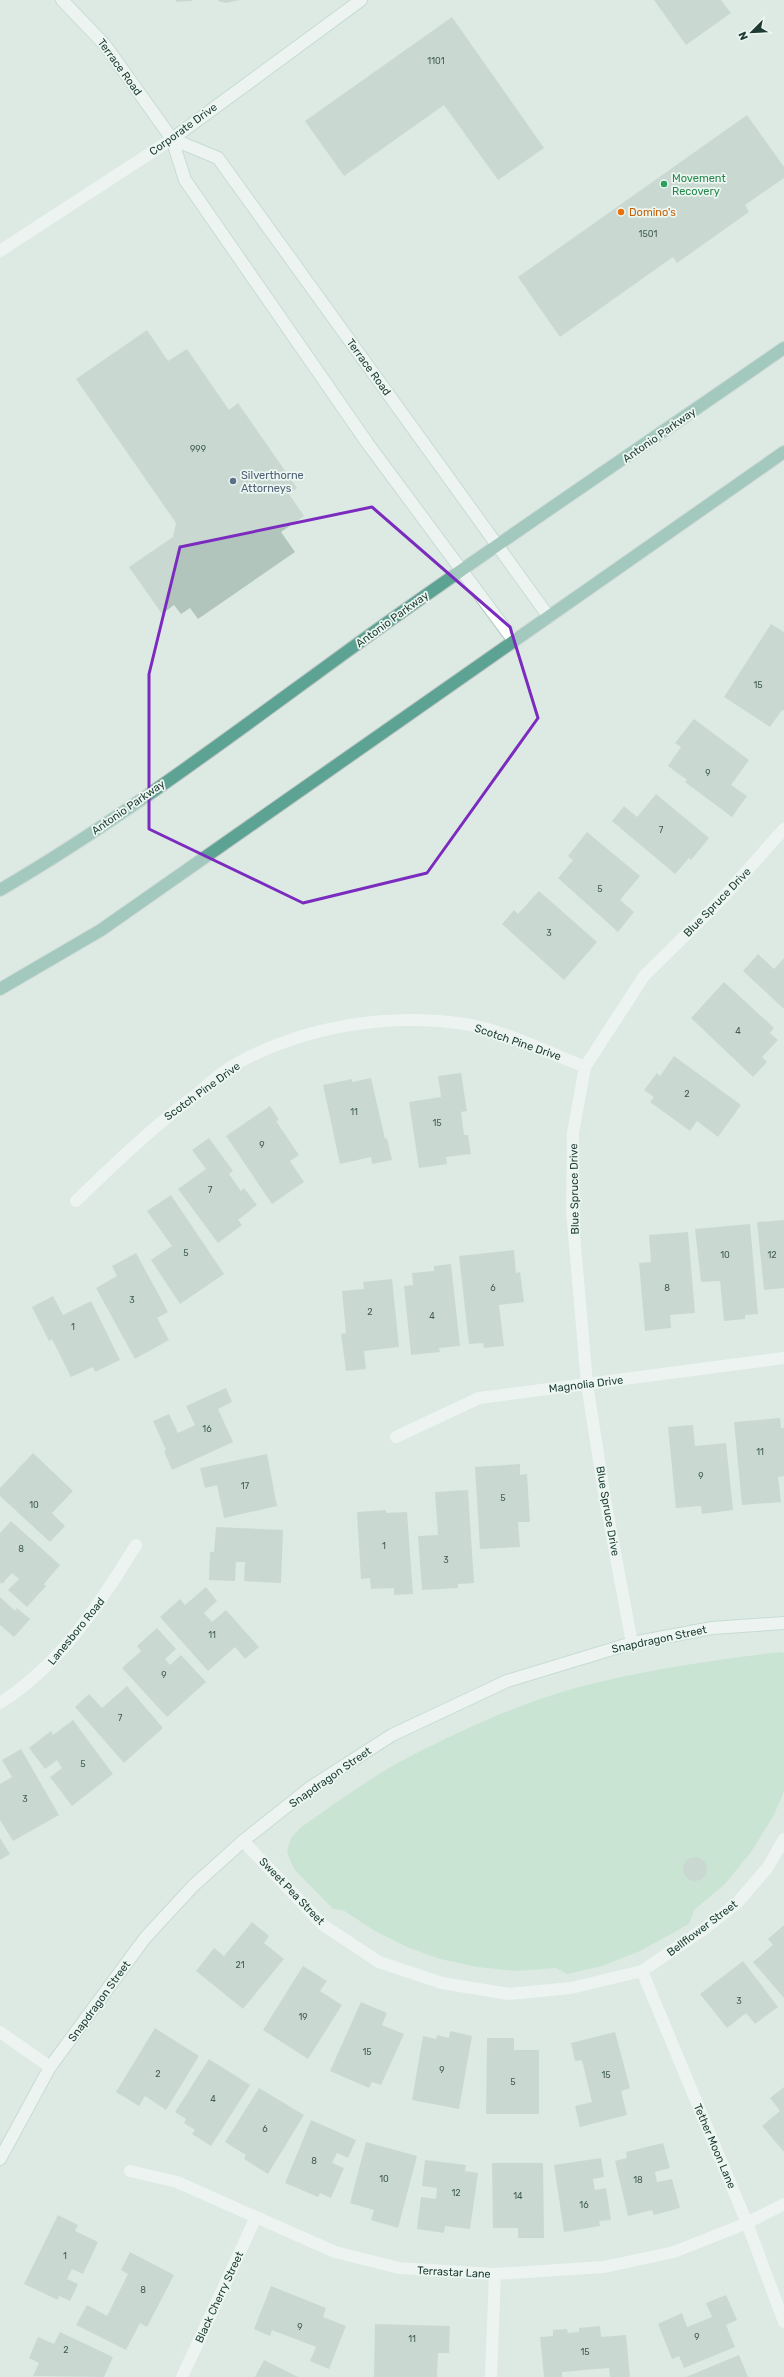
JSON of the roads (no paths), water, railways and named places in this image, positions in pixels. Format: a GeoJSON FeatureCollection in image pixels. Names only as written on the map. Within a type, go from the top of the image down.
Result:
{"type":"FeatureCollection","features":[{"type":"Feature","properties":{"kind":"main road","name":"Antonio Parkway"},"geometry":{"type":"LineString","coordinates":[[0,890],[113,819],[462,569],[784,348]]}},
{"type":"Feature","properties":{"kind":"main road"},"geometry":{"type":"LineString","coordinates":[[0,989],[101,930],[784,452]]}},
{"type":"Feature","properties":{"kind":"street","name":"Terrace Road"},"geometry":{"type":"LineString","coordinates":[[62,0],[105,45],[172,139],[185,180],[368,444],[514,641]]}},
{"type":"Feature","properties":{"kind":"street","name":"Corporate Drive"},"geometry":{"type":"LineString","coordinates":[[0,251],[172,139],[361,0]]}},
{"type":"Feature","properties":{"kind":"street","name":"Terrace Road"},"geometry":{"type":"LineString","coordinates":[[172,139],[218,158],[549,617]]}},
{"type":"Feature","properties":{"kind":"street","name":"Blue Spruce Drive"},"geometry":{"type":"LineString","coordinates":[[632,1643],[605,1499],[587,1384],[572,1211],[573,1133],[585,1067],[644,976],[717,904],[784,829]]}},
{"type":"Feature","properties":{"kind":"street","name":"Scotch Pine Drive"},"geometry":{"type":"LineString","coordinates":[[76,1201],[156,1125],[233,1065],[294,1037],[371,1024],[416,1020],[466,1024],[508,1036],[585,1067]]}},
{"type":"Feature","properties":{"kind":"street","name":"Magnolia Drive"},"geometry":{"type":"LineString","coordinates":[[396,1437],[479,1398],[784,1358]]}},
{"type":"Feature","properties":{"kind":"street","name":"Lanesboro Road"},"geometry":{"type":"LineString","coordinates":[[0,1703],[36,1676],[66,1646],[106,1592],[136,1545]]}},
{"type":"Feature","properties":{"kind":"street","name":"Snapdragon Street"},"geometry":{"type":"LineString","coordinates":[[0,2159],[50,2067],[145,1938],[192,1886],[243,1841],[311,1787],[392,1735],[507,1681],[632,1643],[712,1628],[784,1623]]}},
{"type":"Feature","properties":{"kind":"street","name":"Bellflower Street"},"geometry":{"type":"LineString","coordinates":[[642,1971],[704,1929],[738,1902],[768,1867],[784,1839]]}},
{"type":"Feature","properties":{"kind":"street","name":"Sweet Pea Street"},"geometry":{"type":"LineString","coordinates":[[243,1841],[323,1924],[379,1962],[442,1983],[509,1994],[571,1988],[642,1971]]}},
{"type":"Feature","properties":{"kind":"street","name":"Tether Moon Lane"},"geometry":{"type":"LineString","coordinates":[[642,1971],[747,2223],[784,2322]]}},
{"type":"Feature","properties":{"kind":"street"},"geometry":{"type":"LineString","coordinates":[[0,2032],[50,2067]]}},
{"type":"Feature","properties":{"kind":"street","name":"Terrastar Lane"},"geometry":{"type":"LineString","coordinates":[[130,2171],[177,2182],[335,2252],[399,2268],[495,2274],[604,2267],[674,2252],[747,2223],[784,2204]]}},
{"type":"Feature","properties":{"kind":"street","name":"Black Cherry Street"},"geometry":{"type":"LineString","coordinates":[[182,2377],[256,2217]]}},
{"type":"Feature","properties":{"kind":"street"},"geometry":{"type":"LineString","coordinates":[[490,2377],[495,2274]]}},
{"type":"Feature","properties":{"kind":"place","name":"Movement Recovery"},"geometry":{"type":"Point","coordinates":[664,184]}},
{"type":"Feature","properties":{"kind":"place","name":"Domino's"},"geometry":{"type":"Point","coordinates":[621,212]}},
{"type":"Feature","properties":{"kind":"place","name":"Silverthorne Attorneys"},"geometry":{"type":"Point","coordinates":[233,481]}}]}
